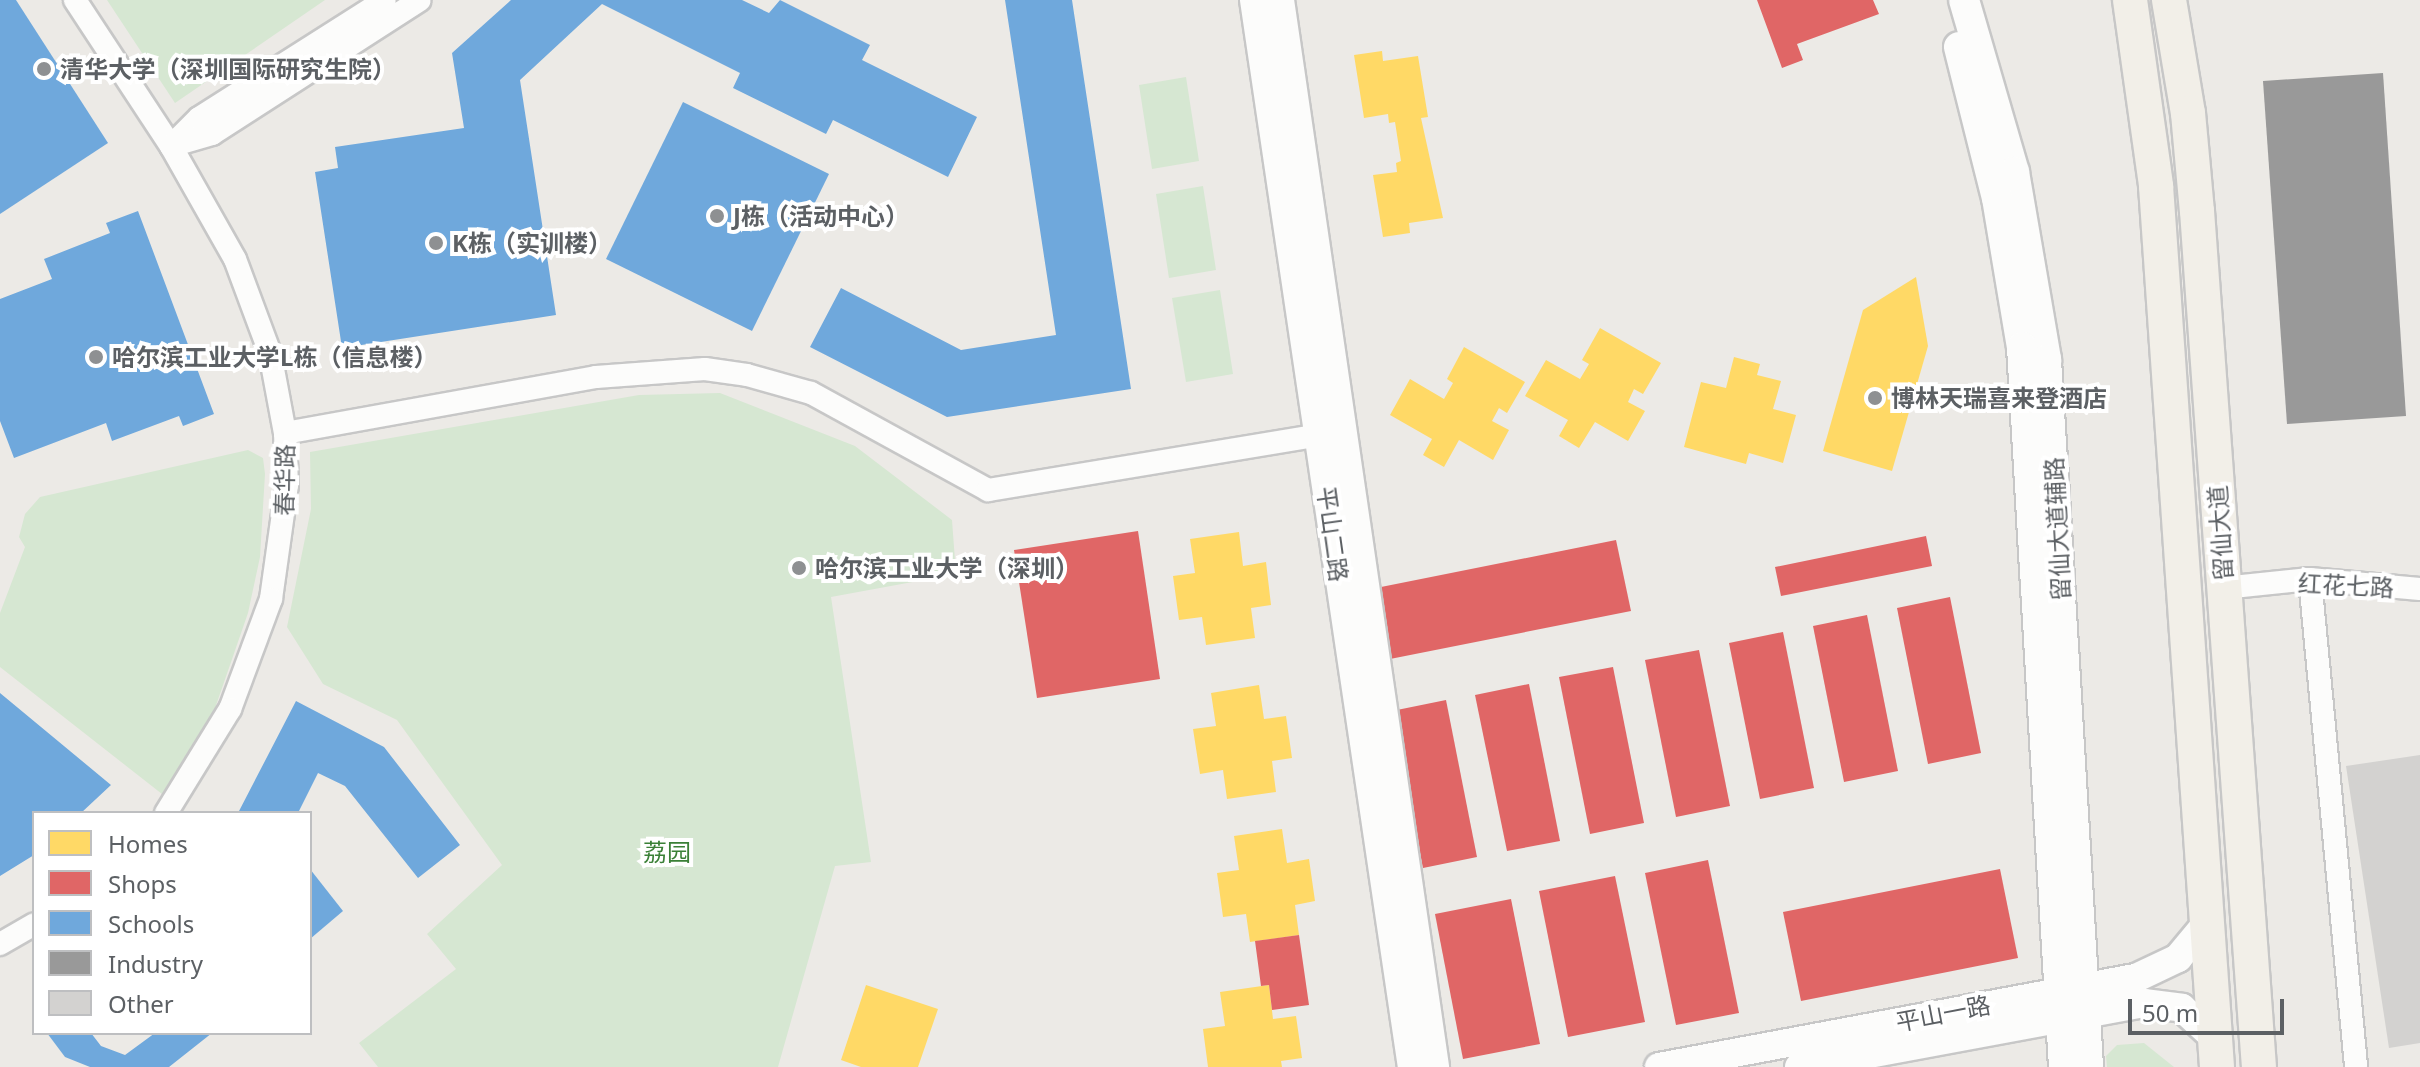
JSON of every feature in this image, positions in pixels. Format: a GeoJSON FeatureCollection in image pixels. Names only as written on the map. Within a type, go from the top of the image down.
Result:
{"type":"FeatureCollection","features":[{"type":"Feature","properties":{"kind":"main road","name":"留仙大道辅路"},"geometry":{"type":"LineString","coordinates":[[1943,0],[1997,198],[2022,347],[2072,1003],[2088,1067]]}},
{"type":"Feature","properties":{"kind":"main road","name":"留仙大道辅路"},"geometry":{"type":"LineString","coordinates":[[1964,0],[2014,172],[2046,360],[2072,1003],[2064,1067]]}},
{"type":"Feature","properties":{"kind":"main road","name":"留仙大道"},"geometry":{"type":"LineString","coordinates":[[2130,0],[2156,186],[2216,1052]]}},
{"type":"Feature","properties":{"kind":"main road","name":"留仙大道"},"geometry":{"type":"LineString","coordinates":[[2169,0],[2188,113],[2259,1067]]}},
{"type":"Feature","properties":{"kind":"street","name":"春华路"},"geometry":{"type":"LineString","coordinates":[[75,0],[207,204],[255,307],[285,433],[287,485],[271,599],[230,709],[167,811]]}},
{"type":"Feature","properties":{"kind":"street"},"geometry":{"type":"LineString","coordinates":[[171,146],[199,118],[385,0]]}},
{"type":"Feature","properties":{"kind":"street"},"geometry":{"type":"LineString","coordinates":[[171,146],[212,134],[420,0]]}},
{"type":"Feature","properties":{"kind":"street","name":"平山二路"},"geometry":{"type":"LineString","coordinates":[[1254,0],[1435,1067]]}},
{"type":"Feature","properties":{"kind":"street","name":"平山二路"},"geometry":{"type":"LineString","coordinates":[[1280,0],[1330,434],[1412,1067]]}},
{"type":"Feature","properties":{"kind":"street"},"geometry":{"type":"LineString","coordinates":[[285,433],[596,377],[705,369],[747,375],[811,393],[988,490],[1330,434]]}},
{"type":"Feature","properties":{"kind":"street"},"geometry":{"type":"LineString","coordinates":[[2310,579],[2356,1067]]}},
{"type":"Feature","properties":{"kind":"street","name":"红花七路"},"geometry":{"type":"LineString","coordinates":[[2223,588],[2310,579],[2420,589]]}},
{"type":"Feature","properties":{"kind":"street","name":"平山一路"},"geometry":{"type":"LineString","coordinates":[[1799,1067],[2072,1003],[2158,970],[2194,943],[2207,923]]}},
{"type":"Feature","properties":{"kind":"street"},"geometry":{"type":"LineString","coordinates":[[0,944],[32,925]]}},
{"type":"Feature","properties":{"kind":"street","name":"平山一路"},"geometry":{"type":"LineString","coordinates":[[1659,1067],[2072,1003],[2164,1003],[2199,1020],[2216,1052]]}},
{"type":"Feature","properties":{"kind":"green space"},"geometry":{"type":"Polygon","coordinates":[[[107,0],[325,0],[175,103],[107,0]]]}},
{"type":"Feature","properties":{"kind":"green space"},"geometry":{"type":"Polygon","coordinates":[[[1186,77],[1199,161],[1152,169],[1139,85],[1186,77]]]}},
{"type":"Feature","properties":{"kind":"green space"},"geometry":{"type":"Polygon","coordinates":[[[1203,186],[1216,270],[1169,278],[1156,194],[1203,186]]]}},
{"type":"Feature","properties":{"kind":"green space"},"geometry":{"type":"Polygon","coordinates":[[[1220,290],[1233,374],[1186,382],[1172,298],[1220,290]]]}},
{"type":"Feature","properties":{"kind":"green space","name":"荔园"},"geometry":{"type":"Polygon","coordinates":[[[720,393],[855,446],[952,520],[956,574],[831,597],[871,862],[835,866],[778,1067],[378,1067],[359,1043],[456,969],[427,934],[502,865],[397,720],[323,684],[287,627],[311,509],[310,452],[639,395],[720,393]]]}},
{"type":"Feature","properties":{"kind":"green space"},"geometry":{"type":"Polygon","coordinates":[[[248,450],[263,458],[265,474],[260,557],[248,613],[213,714],[162,794],[0,667],[0,613],[25,547],[19,537],[25,514],[40,497],[248,450]]]}},
{"type":"Feature","properties":{"kind":"green space"},"geometry":{"type":"Polygon","coordinates":[[[2144,1043],[2174,1067],[2107,1067],[2106,1056],[2117,1045],[2144,1043]]]}},
{"type":"Feature","properties":{"kind":"building: Homes"},"geometry":{"type":"Polygon","coordinates":[[[1382,51],[1383,61],[1418,56],[1428,117],[1421,118],[1443,218],[1409,223],[1410,233],[1383,237],[1373,175],[1397,172],[1396,163],[1401,161],[1395,122],[1389,123],[1388,114],[1364,118],[1354,55],[1382,51]]]}},
{"type":"Feature","properties":{"kind":"building: Homes","name":"博林天瑞喜来登酒店"},"geometry":{"type":"Polygon","coordinates":[[[1916,277],[1928,346],[1892,471],[1823,451],[1863,310],[1916,277]]]}},
{"type":"Feature","properties":{"kind":"building: Homes"},"geometry":{"type":"Polygon","coordinates":[[[1600,328],[1661,363],[1643,394],[1634,389],[1628,402],[1645,411],[1628,441],[1595,422],[1579,448],[1559,436],[1568,420],[1525,396],[1546,360],[1580,379],[1589,364],[1582,360],[1600,328]]]}},
{"type":"Feature","properties":{"kind":"building: Homes"},"geometry":{"type":"Polygon","coordinates":[[[1464,347],[1525,382],[1507,413],[1499,408],[1492,421],[1509,430],[1493,460],[1459,440],[1444,467],[1423,455],[1432,439],[1390,415],[1410,379],[1444,399],[1453,383],[1447,379],[1464,347]]]}},
{"type":"Feature","properties":{"kind":"building: Homes"},"geometry":{"type":"Polygon","coordinates":[[[1734,357],[1760,364],[1757,375],[1781,381],[1773,409],[1796,415],[1783,463],[1749,453],[1746,464],[1684,447],[1701,382],[1726,388],[1734,357]]]}},
{"type":"Feature","properties":{"kind":"building: Homes"},"geometry":{"type":"Polygon","coordinates":[[[1239,532],[1243,566],[1266,562],[1271,605],[1251,608],[1255,638],[1206,645],[1202,617],[1179,620],[1173,576],[1195,573],[1190,539],[1239,532]]]}},
{"type":"Feature","properties":{"kind":"building: Homes"},"geometry":{"type":"Polygon","coordinates":[[[1259,685],[1264,719],[1286,716],[1292,758],[1272,761],[1276,792],[1227,799],[1223,770],[1200,774],[1193,729],[1216,726],[1211,693],[1259,685]]]}},
{"type":"Feature","properties":{"kind":"building: Homes"},"geometry":{"type":"Polygon","coordinates":[[[1282,829],[1287,863],[1309,859],[1315,901],[1295,905],[1299,935],[1250,942],[1246,914],[1223,917],[1217,873],[1239,870],[1234,836],[1282,829]]]}},
{"type":"Feature","properties":{"kind":"building: Homes"},"geometry":{"type":"Polygon","coordinates":[[[866,985],[938,1009],[918,1067],[861,1067],[841,1060],[866,985]]]}},
{"type":"Feature","properties":{"kind":"building: Homes"},"geometry":{"type":"Polygon","coordinates":[[[1269,985],[1273,1019],[1296,1016],[1302,1058],[1281,1061],[1282,1067],[1208,1067],[1203,1029],[1225,1026],[1220,992],[1269,985]]]}},
{"type":"Feature","properties":{"kind":"building: Shops"},"geometry":{"type":"Polygon","coordinates":[[[1757,0],[1873,0],[1879,14],[1797,44],[1803,60],[1782,68],[1757,0]]]}},
{"type":"Feature","properties":{"kind":"building: Shops"},"geometry":{"type":"Polygon","coordinates":[[[1138,531],[1160,679],[1037,698],[1014,550],[1138,531]]]}},
{"type":"Feature","properties":{"kind":"building: Shops"},"geometry":{"type":"Polygon","coordinates":[[[1926,536],[1932,566],[1781,596],[1775,567],[1926,536]]]}},
{"type":"Feature","properties":{"kind":"building: Shops"},"geometry":{"type":"Polygon","coordinates":[[[1616,540],[1631,611],[1385,660],[1371,589],[1616,540]]]}},
{"type":"Feature","properties":{"kind":"building: Shops"},"geometry":{"type":"Polygon","coordinates":[[[1950,597],[1981,753],[1928,764],[1897,608],[1950,597]]]}},
{"type":"Feature","properties":{"kind":"building: Shops"},"geometry":{"type":"Polygon","coordinates":[[[1867,615],[1898,771],[1844,782],[1813,626],[1867,615]]]}},
{"type":"Feature","properties":{"kind":"building: Shops"},"geometry":{"type":"Polygon","coordinates":[[[1783,632],[1814,788],[1760,799],[1729,643],[1783,632]]]}},
{"type":"Feature","properties":{"kind":"building: Shops"},"geometry":{"type":"Polygon","coordinates":[[[1699,650],[1730,806],[1676,817],[1645,660],[1699,650]]]}},
{"type":"Feature","properties":{"kind":"building: Shops"},"geometry":{"type":"Polygon","coordinates":[[[1613,667],[1644,823],[1590,834],[1559,677],[1613,667]]]}},
{"type":"Feature","properties":{"kind":"building: Shops"},"geometry":{"type":"Polygon","coordinates":[[[1529,684],[1560,841],[1507,851],[1475,695],[1529,684]]]}},
{"type":"Feature","properties":{"kind":"building: Shops"},"geometry":{"type":"Polygon","coordinates":[[[1446,700],[1477,857],[1423,868],[1392,711],[1446,700]]]}},
{"type":"Feature","properties":{"kind":"building: Shops"},"geometry":{"type":"Polygon","coordinates":[[[1708,860],[1739,1013],[1676,1025],[1645,873],[1708,860]]]}},
{"type":"Feature","properties":{"kind":"building: Shops"},"geometry":{"type":"Polygon","coordinates":[[[2000,869],[2018,958],[1801,1001],[1783,912],[2000,869]]]}},
{"type":"Feature","properties":{"kind":"building: Shops"},"geometry":{"type":"Polygon","coordinates":[[[1615,876],[1645,1022],[1568,1037],[1539,891],[1615,876]]]}},
{"type":"Feature","properties":{"kind":"building: Shops"},"geometry":{"type":"Polygon","coordinates":[[[1511,899],[1540,1044],[1463,1059],[1435,914],[1511,899]]]}},
{"type":"Feature","properties":{"kind":"building: Shops"},"geometry":{"type":"Polygon","coordinates":[[[1299,935],[1309,1005],[1272,1010],[1269,985],[1261,986],[1255,941],[1299,935]]]}},
{"type":"Feature","properties":{"kind":"building: Schools","name":"清华大学（深圳国际研究生院）"},"geometry":{"type":"Polygon","coordinates":[[[0,0],[16,0],[108,143],[0,214],[0,0]]]}},
{"type":"Feature","properties":{"kind":"building: Schools","name":"K栋（实训楼）"},"geometry":{"type":"Polygon","coordinates":[[[511,0],[742,0],[769,13],[780,0],[870,45],[862,60],[977,117],[948,177],[833,120],[826,134],[733,88],[740,73],[602,4],[520,80],[556,315],[342,348],[315,172],[338,168],[335,147],[464,128],[452,53],[511,0]]]}},
{"type":"Feature","properties":{"kind":"building: Schools"},"geometry":{"type":"Polygon","coordinates":[[[1005,0],[1072,0],[1131,389],[947,417],[810,347],[841,288],[961,350],[1056,335],[1005,0]]]}},
{"type":"Feature","properties":{"kind":"building: Schools","name":"J栋（活动中心）"},"geometry":{"type":"Polygon","coordinates":[[[683,102],[829,174],[752,331],[606,259],[683,102]]]}},
{"type":"Feature","properties":{"kind":"building: Schools","name":"哈尔滨工业大学L栋（信息楼）"},"geometry":{"type":"Polygon","coordinates":[[[138,211],[214,414],[183,426],[179,416],[112,441],[106,423],[14,458],[0,421],[0,299],[52,279],[44,259],[110,233],[106,223],[138,211]]]}},
{"type":"Feature","properties":{"kind":"building: Schools"},"geometry":{"type":"Polygon","coordinates":[[[0,693],[111,785],[83,811],[32,811],[32,856],[0,876],[0,693]]]}},
{"type":"Feature","properties":{"kind":"building: Schools"},"geometry":{"type":"Polygon","coordinates":[[[296,701],[384,747],[460,845],[418,878],[345,786],[318,773],[299,811],[239,811],[296,701]]]}},
{"type":"Feature","properties":{"kind":"building: Schools"},"geometry":{"type":"Polygon","coordinates":[[[312,872],[343,911],[312,937],[312,872]]]}},
{"type":"Feature","properties":{"kind":"building: Schools"},"geometry":{"type":"Polygon","coordinates":[[[48,1035],[93,1035],[101,1046],[125,1055],[152,1035],[209,1035],[169,1067],[90,1067],[65,1057],[48,1035]]]}},
{"type":"Feature","properties":{"kind":"building: Industry"},"geometry":{"type":"Polygon","coordinates":[[[2383,73],[2406,416],[2287,424],[2263,81],[2383,73]]]}},
{"type":"Feature","properties":{"kind":"building: Other"},"geometry":{"type":"Polygon","coordinates":[[[2420,755],[2420,1043],[2389,1048],[2346,766],[2420,755]]]}},
{"type":"Feature","properties":{"kind":"place","name":"清华大学（深圳国际研究生院）"},"geometry":{"type":"Point","coordinates":[44,69]}},
{"type":"Feature","properties":{"kind":"place","name":"J栋（活动中心）"},"geometry":{"type":"Point","coordinates":[717,216]}},
{"type":"Feature","properties":{"kind":"place","name":"K栋（实训楼）"},"geometry":{"type":"Point","coordinates":[436,243]}},
{"type":"Feature","properties":{"kind":"place","name":"哈尔滨工业大学L栋（信息楼）"},"geometry":{"type":"Point","coordinates":[96,357]}},
{"type":"Feature","properties":{"kind":"place","name":"博林天瑞喜来登酒店"},"geometry":{"type":"Point","coordinates":[1875,398]}},
{"type":"Feature","properties":{"kind":"place","name":"哈尔滨工业大学（深圳）"},"geometry":{"type":"Point","coordinates":[799,568]}}]}
